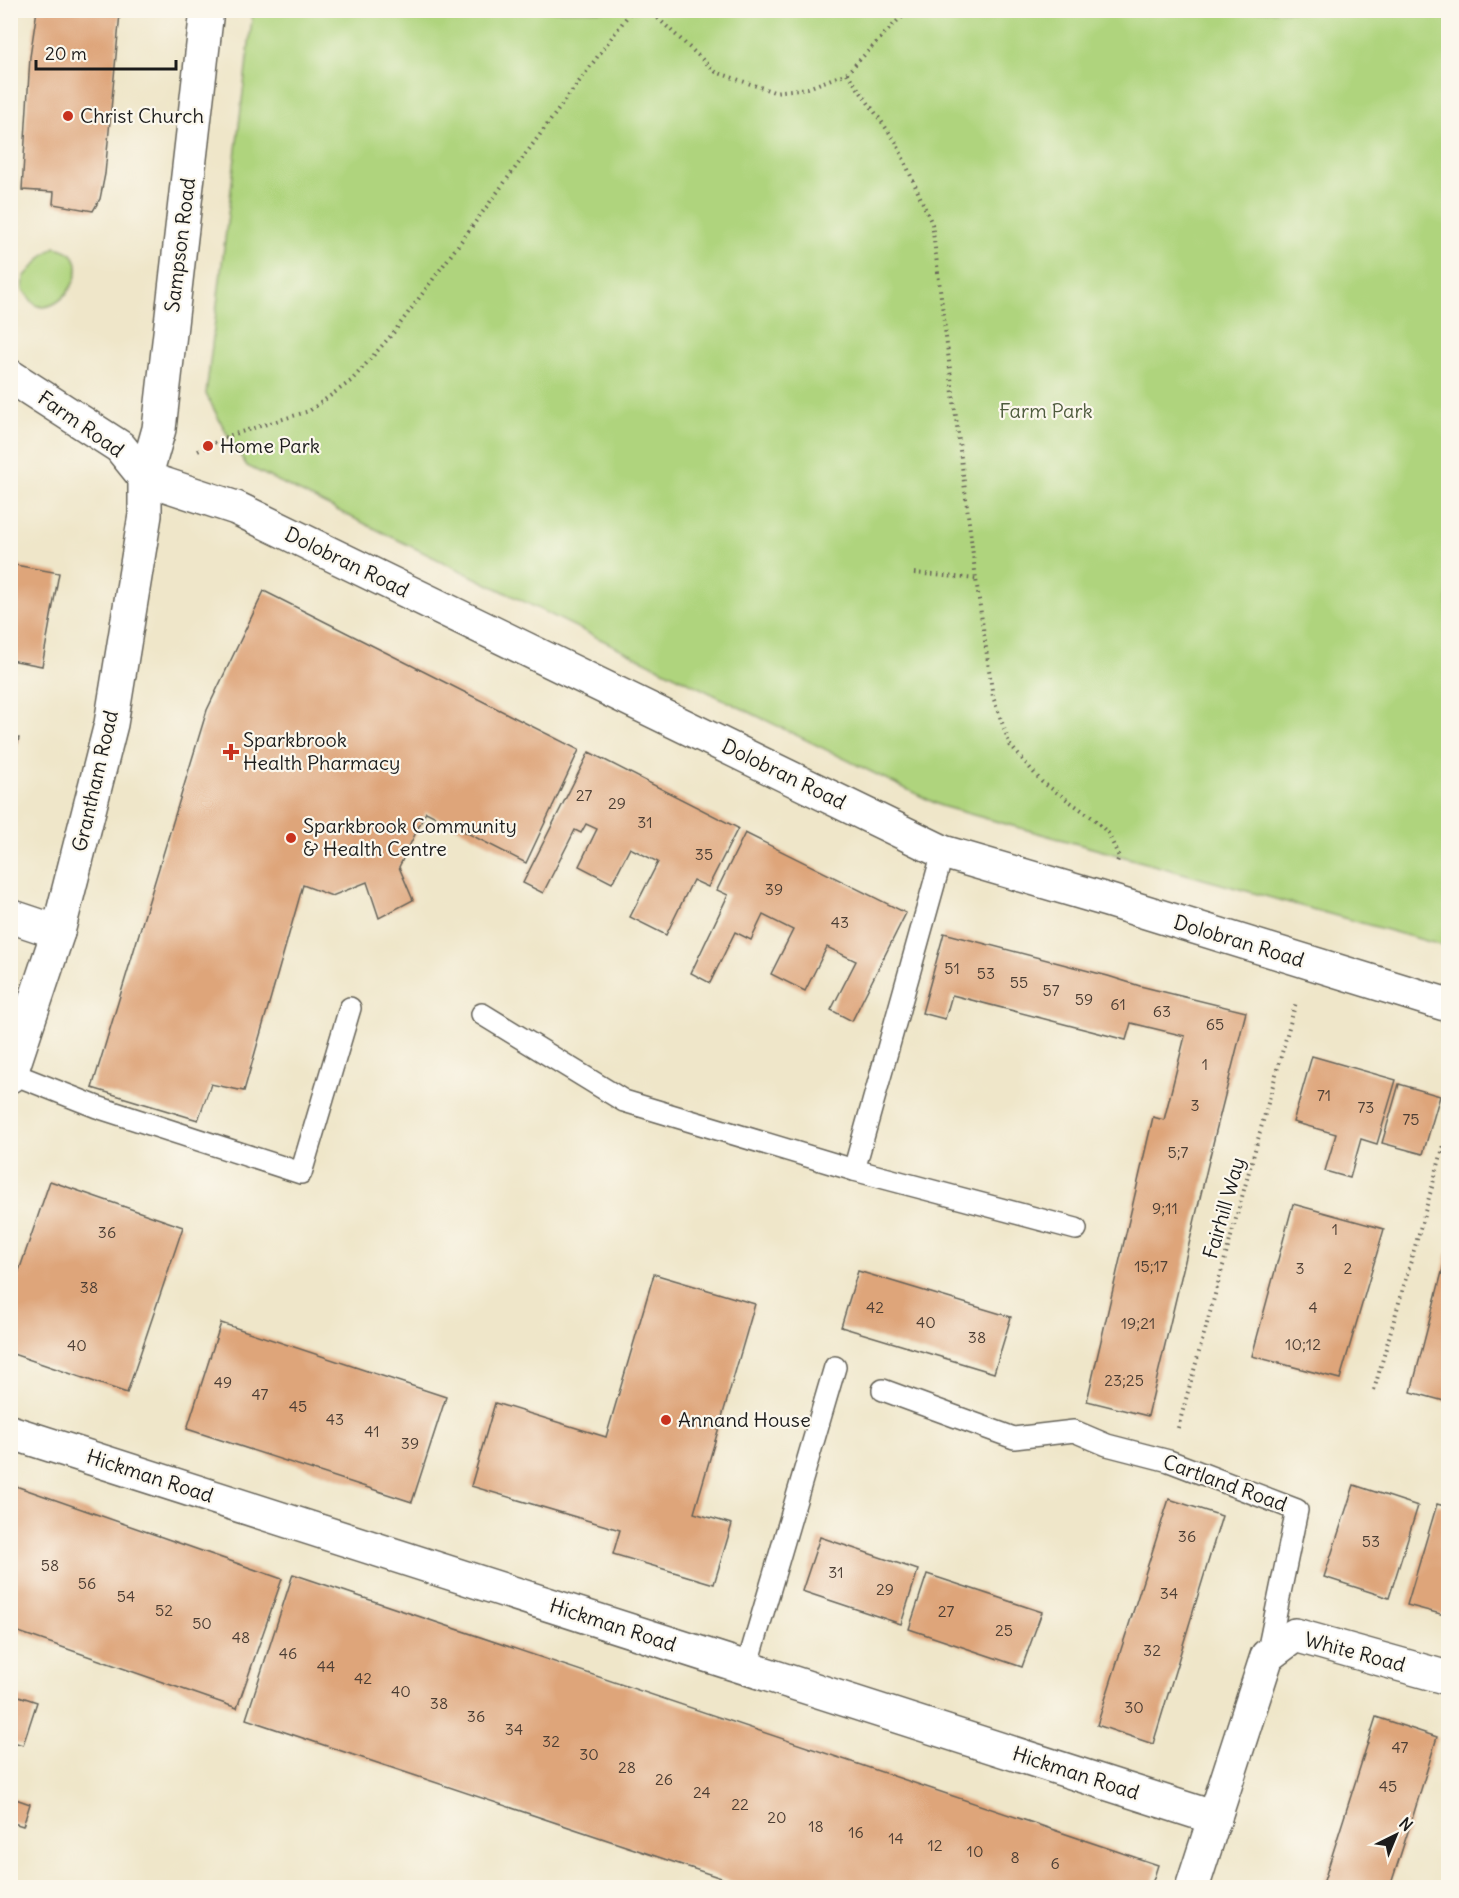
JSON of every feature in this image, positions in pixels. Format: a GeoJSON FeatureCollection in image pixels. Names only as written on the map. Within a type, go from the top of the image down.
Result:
{"type":"FeatureCollection","features":[{"type":"Feature","properties":{"kind":"street","name":"Sampson Road"},"geometry":{"type":"LineString","coordinates":[[145,478],[159,429],[207,10]]}},
{"type":"Feature","properties":{"kind":"street","name":"Farm Road"},"geometry":{"type":"LineString","coordinates":[[10,376],[120,447],[145,478]]}},
{"type":"Feature","properties":{"kind":"street","name":"Dolobran Road"},"geometry":{"type":"LineString","coordinates":[[145,478],[236,508],[944,852],[1449,1005]]}},
{"type":"Feature","properties":{"kind":"street","name":"Grantham Road"},"geometry":{"type":"LineString","coordinates":[[11,1074],[58,932],[111,724],[145,515],[145,478]]}},
{"type":"Feature","properties":{"kind":"street"},"geometry":{"type":"LineString","coordinates":[[10,916],[58,932]]}},
{"type":"Feature","properties":{"kind":"street","name":"Hickman Road"},"geometry":{"type":"LineString","coordinates":[[10,1432],[1215,1818]]}},
{"type":"Feature","properties":{"kind":"street","name":"White Road"},"geometry":{"type":"LineString","coordinates":[[1267,1656],[1294,1635],[1449,1678]]}},
{"type":"Feature","properties":{"kind":"street","name":"Cartland Road"},"geometry":{"type":"LineString","coordinates":[[1192,1887],[1267,1656]]}},
{"type":"Feature","properties":{"kind":"lane"},"geometry":{"type":"LineString","coordinates":[[854,1170],[944,852]]}},
{"type":"Feature","properties":{"kind":"lane"},"geometry":{"type":"LineString","coordinates":[[11,1074],[97,1107],[301,1173],[350,1008]]}},
{"type":"Feature","properties":{"kind":"lane"},"geometry":{"type":"LineString","coordinates":[[482,1014],[624,1101],[854,1170],[1076,1229]]}},
{"type":"Feature","properties":{"kind":"lane"},"geometry":{"type":"LineString","coordinates":[[747,1667],[835,1367]]}},
{"type":"Feature","properties":{"kind":"lane","name":"Cartland Road"},"geometry":{"type":"LineString","coordinates":[[883,1390],[1014,1438],[1074,1431],[1107,1445],[1169,1461],[1297,1510],[1267,1656]]}},
{"type":"Feature","properties":{"kind":"path"},"geometry":{"type":"LineString","coordinates":[[145,478],[228,436],[309,411],[351,381],[394,332],[632,10]]}},
{"type":"Feature","properties":{"kind":"path"},"geometry":{"type":"LineString","coordinates":[[650,10],[716,72],[774,92],[808,88],[847,73],[899,19],[915,10]]}},
{"type":"Feature","properties":{"kind":"path"},"geometry":{"type":"LineString","coordinates":[[899,19],[900,10]]}},
{"type":"Feature","properties":{"kind":"path"},"geometry":{"type":"LineString","coordinates":[[847,73],[896,141],[932,224],[993,697],[1010,745],[1042,782],[1093,818],[1108,833],[1119,857],[1107,900]]}},
{"type":"Feature","properties":{"kind":"path"},"geometry":{"type":"LineString","coordinates":[[914,573],[976,579]]}},
{"type":"Feature","properties":{"kind":"path","name":"Fairhill Way"},"geometry":{"type":"LineString","coordinates":[[1169,1461],[1308,963]]}},
{"type":"Feature","properties":{"kind":"path"},"geometry":{"type":"LineString","coordinates":[[1374,1390],[1449,1131]]}},
{"type":"Feature","properties":{"kind":"green space","name":"Farm Park"},"geometry":{"type":"Polygon","coordinates":[[[253,11],[1448,11],[1448,947],[941,806],[247,466],[206,394],[253,11]]]}},
{"type":"Feature","properties":{"kind":"green space"},"geometry":{"type":"Polygon","coordinates":[[[55,247],[67,251],[75,259],[77,269],[75,279],[70,289],[54,304],[45,307],[36,305],[23,290],[24,277],[44,255],[55,247]]]}},
{"type":"Feature","properties":{"kind":"building","name":"Christ Church"},"geometry":{"type":"Polygon","coordinates":[[[37,10],[99,10],[120,13],[105,174],[100,199],[93,211],[53,204],[54,192],[22,190],[30,57],[37,10]]]}},
{"type":"Feature","properties":{"kind":"building"},"geometry":{"type":"Polygon","coordinates":[[[10,564],[59,573],[42,666],[10,660],[10,564]]]}},
{"type":"Feature","properties":{"kind":"building","name":"Sparkbrook Community & Health Centre"},"geometry":{"type":"Polygon","coordinates":[[[264,591],[579,750],[526,863],[426,812],[399,867],[413,900],[379,918],[367,882],[332,896],[303,885],[244,1091],[211,1084],[198,1120],[92,1088],[207,710],[264,591]]]}},
{"type":"Feature","properties":{"kind":"building"},"geometry":{"type":"Polygon","coordinates":[[[10,736],[19,738],[11,767],[10,767],[10,736]]]}},
{"type":"Feature","properties":{"kind":"building"},"geometry":{"type":"Polygon","coordinates":[[[589,752],[738,828],[708,887],[693,880],[666,935],[630,917],[658,862],[630,848],[612,883],[579,866],[597,829],[586,824],[581,833],[575,830],[543,893],[523,883],[589,752]]]}},
{"type":"Feature","properties":{"kind":"building"},"geometry":{"type":"Polygon","coordinates":[[[745,833],[906,913],[852,1021],[831,1010],[856,961],[827,947],[805,991],[771,974],[793,930],[763,915],[751,940],[735,932],[710,983],[691,973],[728,895],[717,890],[745,833]]]}},
{"type":"Feature","properties":{"kind":"building"},"geometry":{"type":"Polygon","coordinates":[[[944,933],[1246,1012],[1148,1416],[1087,1401],[1153,1117],[1164,1120],[1185,1036],[1131,1023],[1126,1040],[952,995],[945,1019],[922,1013],[944,933]]]}},
{"type":"Feature","properties":{"kind":"building"},"geometry":{"type":"Polygon","coordinates":[[[1312,1056],[1396,1080],[1377,1144],[1361,1139],[1350,1178],[1325,1171],[1336,1134],[1293,1122],[1312,1056]]]}},
{"type":"Feature","properties":{"kind":"building"},"geometry":{"type":"Polygon","coordinates":[[[1399,1084],[1440,1096],[1423,1154],[1382,1143],[1399,1084]]]}},
{"type":"Feature","properties":{"kind":"building"},"geometry":{"type":"Polygon","coordinates":[[[50,1181],[183,1227],[127,1393],[10,1353],[10,1297],[50,1181]]]}},
{"type":"Feature","properties":{"kind":"building"},"geometry":{"type":"Polygon","coordinates":[[[1293,1204],[1384,1229],[1340,1379],[1252,1356],[1293,1204]]]}},
{"type":"Feature","properties":{"kind":"building"},"geometry":{"type":"Polygon","coordinates":[[[1448,1249],[1448,1402],[1411,1392],[1448,1249]]]}},
{"type":"Feature","properties":{"kind":"building"},"geometry":{"type":"Polygon","coordinates":[[[858,1271],[1011,1317],[994,1373],[841,1327],[858,1271]]]}},
{"type":"Feature","properties":{"kind":"building","name":"Annand House"},"geometry":{"type":"Polygon","coordinates":[[[654,1274],[755,1304],[694,1513],[732,1524],[714,1584],[613,1554],[620,1530],[471,1486],[495,1403],[606,1437],[654,1274]]]}},
{"type":"Feature","properties":{"kind":"building"},"geometry":{"type":"Polygon","coordinates":[[[221,1323],[446,1397],[412,1502],[187,1429],[221,1323]]]}},
{"type":"Feature","properties":{"kind":"building"},"geometry":{"type":"Polygon","coordinates":[[[10,1484],[282,1579],[237,1708],[10,1629],[10,1484]]]}},
{"type":"Feature","properties":{"kind":"building"},"geometry":{"type":"Polygon","coordinates":[[[1354,1485],[1418,1506],[1389,1598],[1324,1577],[1354,1485]]]}},
{"type":"Feature","properties":{"kind":"building"},"geometry":{"type":"Polygon","coordinates":[[[1169,1499],[1222,1516],[1153,1744],[1097,1725],[1169,1499]]]}},
{"type":"Feature","properties":{"kind":"building"},"geometry":{"type":"Polygon","coordinates":[[[1437,1504],[1448,1507],[1448,1616],[1407,1605],[1437,1504]]]}},
{"type":"Feature","properties":{"kind":"building"},"geometry":{"type":"Polygon","coordinates":[[[820,1537],[918,1570],[901,1624],[802,1591],[820,1537]]]}},
{"type":"Feature","properties":{"kind":"building"},"geometry":{"type":"Polygon","coordinates":[[[293,1574],[1158,1865],[1151,1887],[748,1887],[246,1719],[293,1574]]]}},
{"type":"Feature","properties":{"kind":"building"},"geometry":{"type":"Polygon","coordinates":[[[927,1574],[1042,1612],[1022,1667],[909,1629],[927,1574]]]}},
{"type":"Feature","properties":{"kind":"building"},"geometry":{"type":"Polygon","coordinates":[[[10,1693],[37,1702],[23,1745],[10,1741],[10,1693]]]}},
{"type":"Feature","properties":{"kind":"building"},"geometry":{"type":"Polygon","coordinates":[[[1376,1717],[1437,1737],[1413,1816],[1390,1887],[1322,1887],[1376,1717]]]}},
{"type":"Feature","properties":{"kind":"building"},"geometry":{"type":"Polygon","coordinates":[[[10,1797],[30,1804],[23,1826],[10,1822],[10,1797]]]}},
{"type":"Feature","properties":{"kind":"place","name":"Christ Church"},"geometry":{"type":"Point","coordinates":[68,116]}},
{"type":"Feature","properties":{"kind":"place","name":"Home Park"},"geometry":{"type":"Point","coordinates":[208,446]}},
{"type":"Feature","properties":{"kind":"place","name":"Sparkbrook Health Pharmacy"},"geometry":{"type":"Point","coordinates":[231,752]}},
{"type":"Feature","properties":{"kind":"place","name":"Sparkbrook Community & Health Centre"},"geometry":{"type":"Point","coordinates":[291,838]}},
{"type":"Feature","properties":{"kind":"place","name":"Annand House"},"geometry":{"type":"Point","coordinates":[666,1420]}}]}
